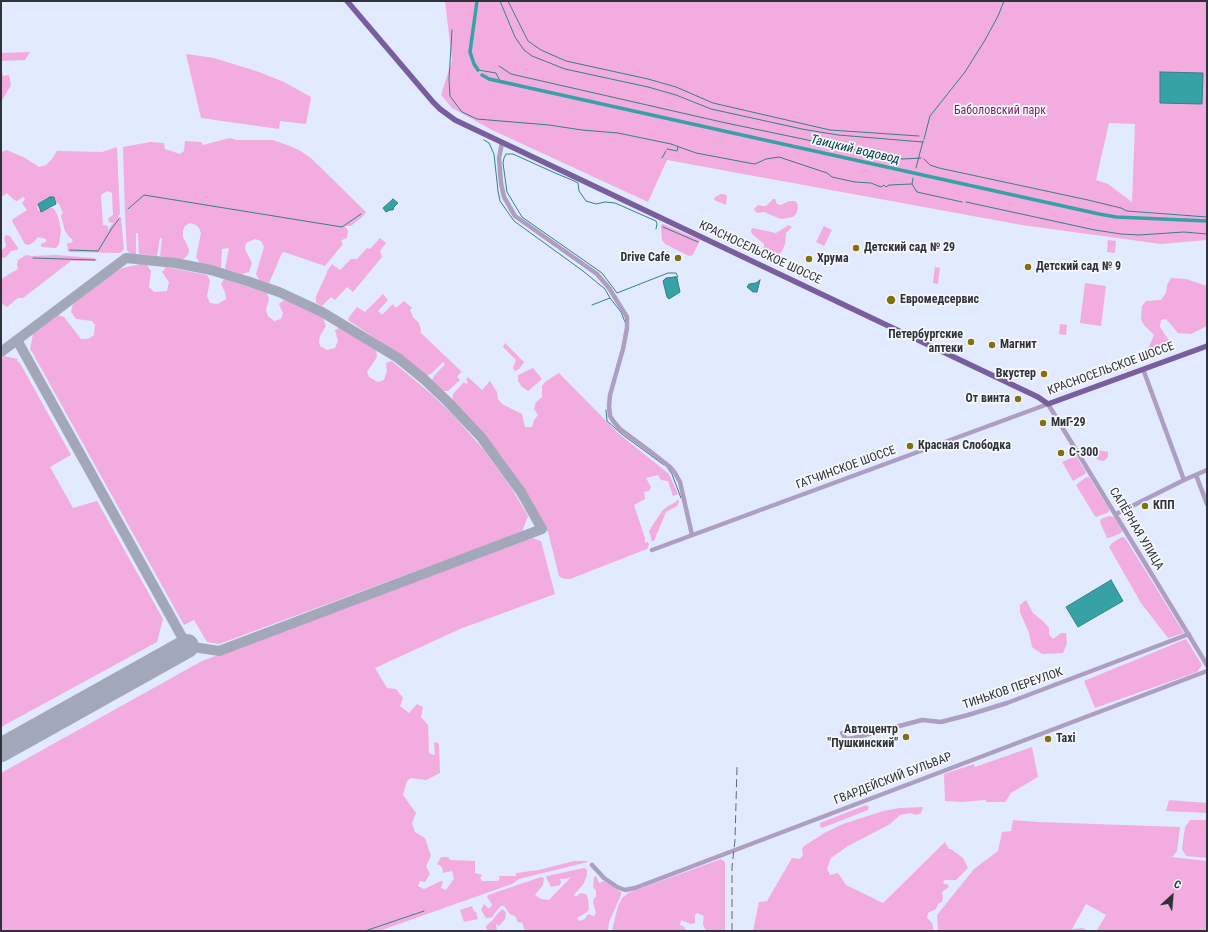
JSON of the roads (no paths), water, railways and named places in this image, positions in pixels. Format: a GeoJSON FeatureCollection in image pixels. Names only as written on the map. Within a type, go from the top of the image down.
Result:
{"type":"FeatureCollection","features":[{"type":"Feature","properties":{"kind":"main road","name":"КРАСНОСЕЛЬСКОЕ ШОССЕ"},"geometry":{"type":"LineString","coordinates":[[347,1],[440,109],[455,120],[1038,396],[1048,404],[1207,346]]}},
{"type":"Feature","properties":{"kind":"street"},"geometry":{"type":"LineString","coordinates":[[502,143],[499,158],[501,183],[504,197],[515,216],[597,274],[609,288],[627,318],[627,328],[621,356],[610,395],[610,416],[620,429],[652,452],[675,473],[680,482],[692,535]]}},
{"type":"Feature","properties":{"kind":"street"},"geometry":{"type":"LineString","coordinates":[[1143,369],[1184,480]]}},
{"type":"Feature","properties":{"kind":"street","name":"САПЁРНАЯ УЛИЦА"},"geometry":{"type":"LineString","coordinates":[[1048,404],[1207,665]]}},
{"type":"Feature","properties":{"kind":"street","name":"ГАТЧИНСКОЕ ШОССЕ"},"geometry":{"type":"LineString","coordinates":[[652,550],[1048,404]]}},
{"type":"Feature","properties":{"kind":"street"},"geometry":{"type":"LineString","coordinates":[[1116,514],[1207,470]]}},
{"type":"Feature","properties":{"kind":"street"},"geometry":{"type":"LineString","coordinates":[[1196,475],[1207,504]]}},
{"type":"Feature","properties":{"kind":"street","name":"ТИНЬКОВ ПЕРЕУЛОК"},"geometry":{"type":"LineString","coordinates":[[842,733],[846,739],[854,738],[922,720],[941,722],[968,716],[1189,634]]}},
{"type":"Feature","properties":{"kind":"street","name":"ГВАРДЕЙСКИЙ БУЛЬВАР"},"geometry":{"type":"LineString","coordinates":[[592,865],[604,878],[617,887],[625,890],[635,888],[1207,671]]}},
{"type":"Feature","properties":{"kind":"waterway","name":"Таицкий водовод"},"geometry":{"type":"LineString","coordinates":[[477,1],[470,52],[474,64],[478,70]]}},
{"type":"Feature","properties":{"kind":"waterway"},"geometry":{"type":"LineString","coordinates":[[500,1],[515,37],[524,50],[532,56],[565,69],[648,87],[676,95],[711,109],[802,129],[838,135],[923,142]]}},
{"type":"Feature","properties":{"kind":"waterway"},"geometry":{"type":"LineString","coordinates":[[508,1],[528,41],[541,50],[566,61],[648,79],[676,87],[713,103],[830,130],[919,136]]}},
{"type":"Feature","properties":{"kind":"waterway"},"geometry":{"type":"LineString","coordinates":[[924,139],[930,116],[965,72],[985,40],[1004,1]]}},
{"type":"Feature","properties":{"kind":"waterway"},"geometry":{"type":"LineString","coordinates":[[452,30],[449,79],[450,96],[462,112],[477,119],[618,133],[671,144],[696,153],[755,164],[766,159],[779,157],[827,173],[832,177],[855,182],[871,183],[881,187],[884,185],[886,187],[889,185],[912,184]]}},
{"type":"Feature","properties":{"kind":"waterway"},"geometry":{"type":"LineString","coordinates":[[499,66],[511,74],[726,123],[894,158],[921,158]]}},
{"type":"Feature","properties":{"kind":"waterway","name":"Таицкий водовод"},"geometry":{"type":"LineString","coordinates":[[478,70],[496,73],[500,81]]}},
{"type":"Feature","properties":{"kind":"waterway","name":"Таицкий водовод"},"geometry":{"type":"LineString","coordinates":[[482,75],[489,79],[1099,214],[1116,217],[1207,221]]}},
{"type":"Feature","properties":{"kind":"waterway"},"geometry":{"type":"LineString","coordinates":[[484,140],[489,143],[494,154],[500,201],[514,221],[583,271],[605,289],[610,298]]}},
{"type":"Feature","properties":{"kind":"waterway"},"geometry":{"type":"LineString","coordinates":[[916,168],[923,141]]}},
{"type":"Feature","properties":{"kind":"waterway"},"geometry":{"type":"LineString","coordinates":[[667,149],[677,151],[678,147]]}},
{"type":"Feature","properties":{"kind":"waterway"},"geometry":{"type":"LineString","coordinates":[[662,158],[666,151]]}},
{"type":"Feature","properties":{"kind":"waterway"},"geometry":{"type":"LineString","coordinates":[[656,229],[656,221],[615,203],[605,202],[596,204],[586,201],[579,191],[578,183],[572,180],[513,154],[506,154],[504,158],[503,163],[507,192],[522,217],[602,273],[617,293],[668,273],[676,273],[678,277],[675,277]]}},
{"type":"Feature","properties":{"kind":"waterway"},"geometry":{"type":"LineString","coordinates":[[924,159],[930,165],[939,168],[1088,200],[1121,208],[1127,211],[1207,217]]}},
{"type":"Feature","properties":{"kind":"waterway"},"geometry":{"type":"LineString","coordinates":[[913,178],[912,184],[917,192],[962,202]]}},
{"type":"Feature","properties":{"kind":"waterway"},"geometry":{"type":"LineString","coordinates":[[128,209],[144,195],[342,227],[361,214]]}},
{"type":"Feature","properties":{"kind":"waterway"},"geometry":{"type":"LineString","coordinates":[[966,202],[1095,230],[1121,234],[1139,235],[1184,232],[1207,234]]}},
{"type":"Feature","properties":{"kind":"waterway"},"geometry":{"type":"LineString","coordinates":[[70,250],[98,251],[119,219]]}},
{"type":"Feature","properties":{"kind":"waterway"},"geometry":{"type":"LineString","coordinates":[[663,227],[698,242]]}},
{"type":"Feature","properties":{"kind":"waterway"},"geometry":{"type":"LineString","coordinates":[[33,258],[95,260]]}},
{"type":"Feature","properties":{"kind":"waterway"},"geometry":{"type":"LineString","coordinates":[[592,305],[610,298],[621,312],[625,322]]}},
{"type":"Feature","properties":{"kind":"waterway"},"geometry":{"type":"LineString","coordinates":[[606,410],[607,421],[623,435],[664,465]]}},
{"type":"Feature","properties":{"kind":"waterway"},"geometry":{"type":"LineString","coordinates":[[667,467],[672,474],[681,498]]}},
{"type":"Feature","properties":{"kind":"waterway"},"geometry":{"type":"LineString","coordinates":[[365,931],[424,911]]}},
{"type":"Feature","properties":{"kind":"railway"},"geometry":{"type":"LineString","coordinates":[[732,931],[732,867],[735,840],[737,767]]}},
{"type":"Feature","properties":{"kind":"place","name":"Детский сад № 29"},"geometry":{"type":"Point","coordinates":[856,248]}},
{"type":"Feature","properties":{"kind":"place","name":"Drive Cafe"},"geometry":{"type":"Point","coordinates":[678,258]}},
{"type":"Feature","properties":{"kind":"place","name":"Хрума"},"geometry":{"type":"Point","coordinates":[809,259]}},
{"type":"Feature","properties":{"kind":"place","name":"Детский сад № 9"},"geometry":{"type":"Point","coordinates":[1028,267]}},
{"type":"Feature","properties":{"kind":"place","name":"Евромедсервис"},"geometry":{"type":"Point","coordinates":[891,300]}},
{"type":"Feature","properties":{"kind":"place","name":"Петербургские аптеки"},"geometry":{"type":"Point","coordinates":[971,342]}},
{"type":"Feature","properties":{"kind":"place","name":"Магнит"},"geometry":{"type":"Point","coordinates":[992,345]}},
{"type":"Feature","properties":{"kind":"place","name":"Вкустер"},"geometry":{"type":"Point","coordinates":[1044,374]}},
{"type":"Feature","properties":{"kind":"place","name":"От винта"},"geometry":{"type":"Point","coordinates":[1018,399]}},
{"type":"Feature","properties":{"kind":"place","name":"МиГ-29"},"geometry":{"type":"Point","coordinates":[1043,423]}},
{"type":"Feature","properties":{"kind":"place","name":"Красная Слободка"},"geometry":{"type":"Point","coordinates":[910,446]}},
{"type":"Feature","properties":{"kind":"place","name":"С-300"},"geometry":{"type":"Point","coordinates":[1061,453]}},
{"type":"Feature","properties":{"kind":"place","name":"КПП"},"geometry":{"type":"Point","coordinates":[1145,506]}},
{"type":"Feature","properties":{"kind":"place","name":"Автоцентр \"Пушкинский\""},"geometry":{"type":"Point","coordinates":[906,737]}},
{"type":"Feature","properties":{"kind":"place","name":"Taxi"},"geometry":{"type":"Point","coordinates":[1048,739]}},
{"type":"Feature","properties":{"kind":"park label","name":"Баболовский парк"},"geometry":{"type":"Point","coordinates":[1000,111]}}]}
